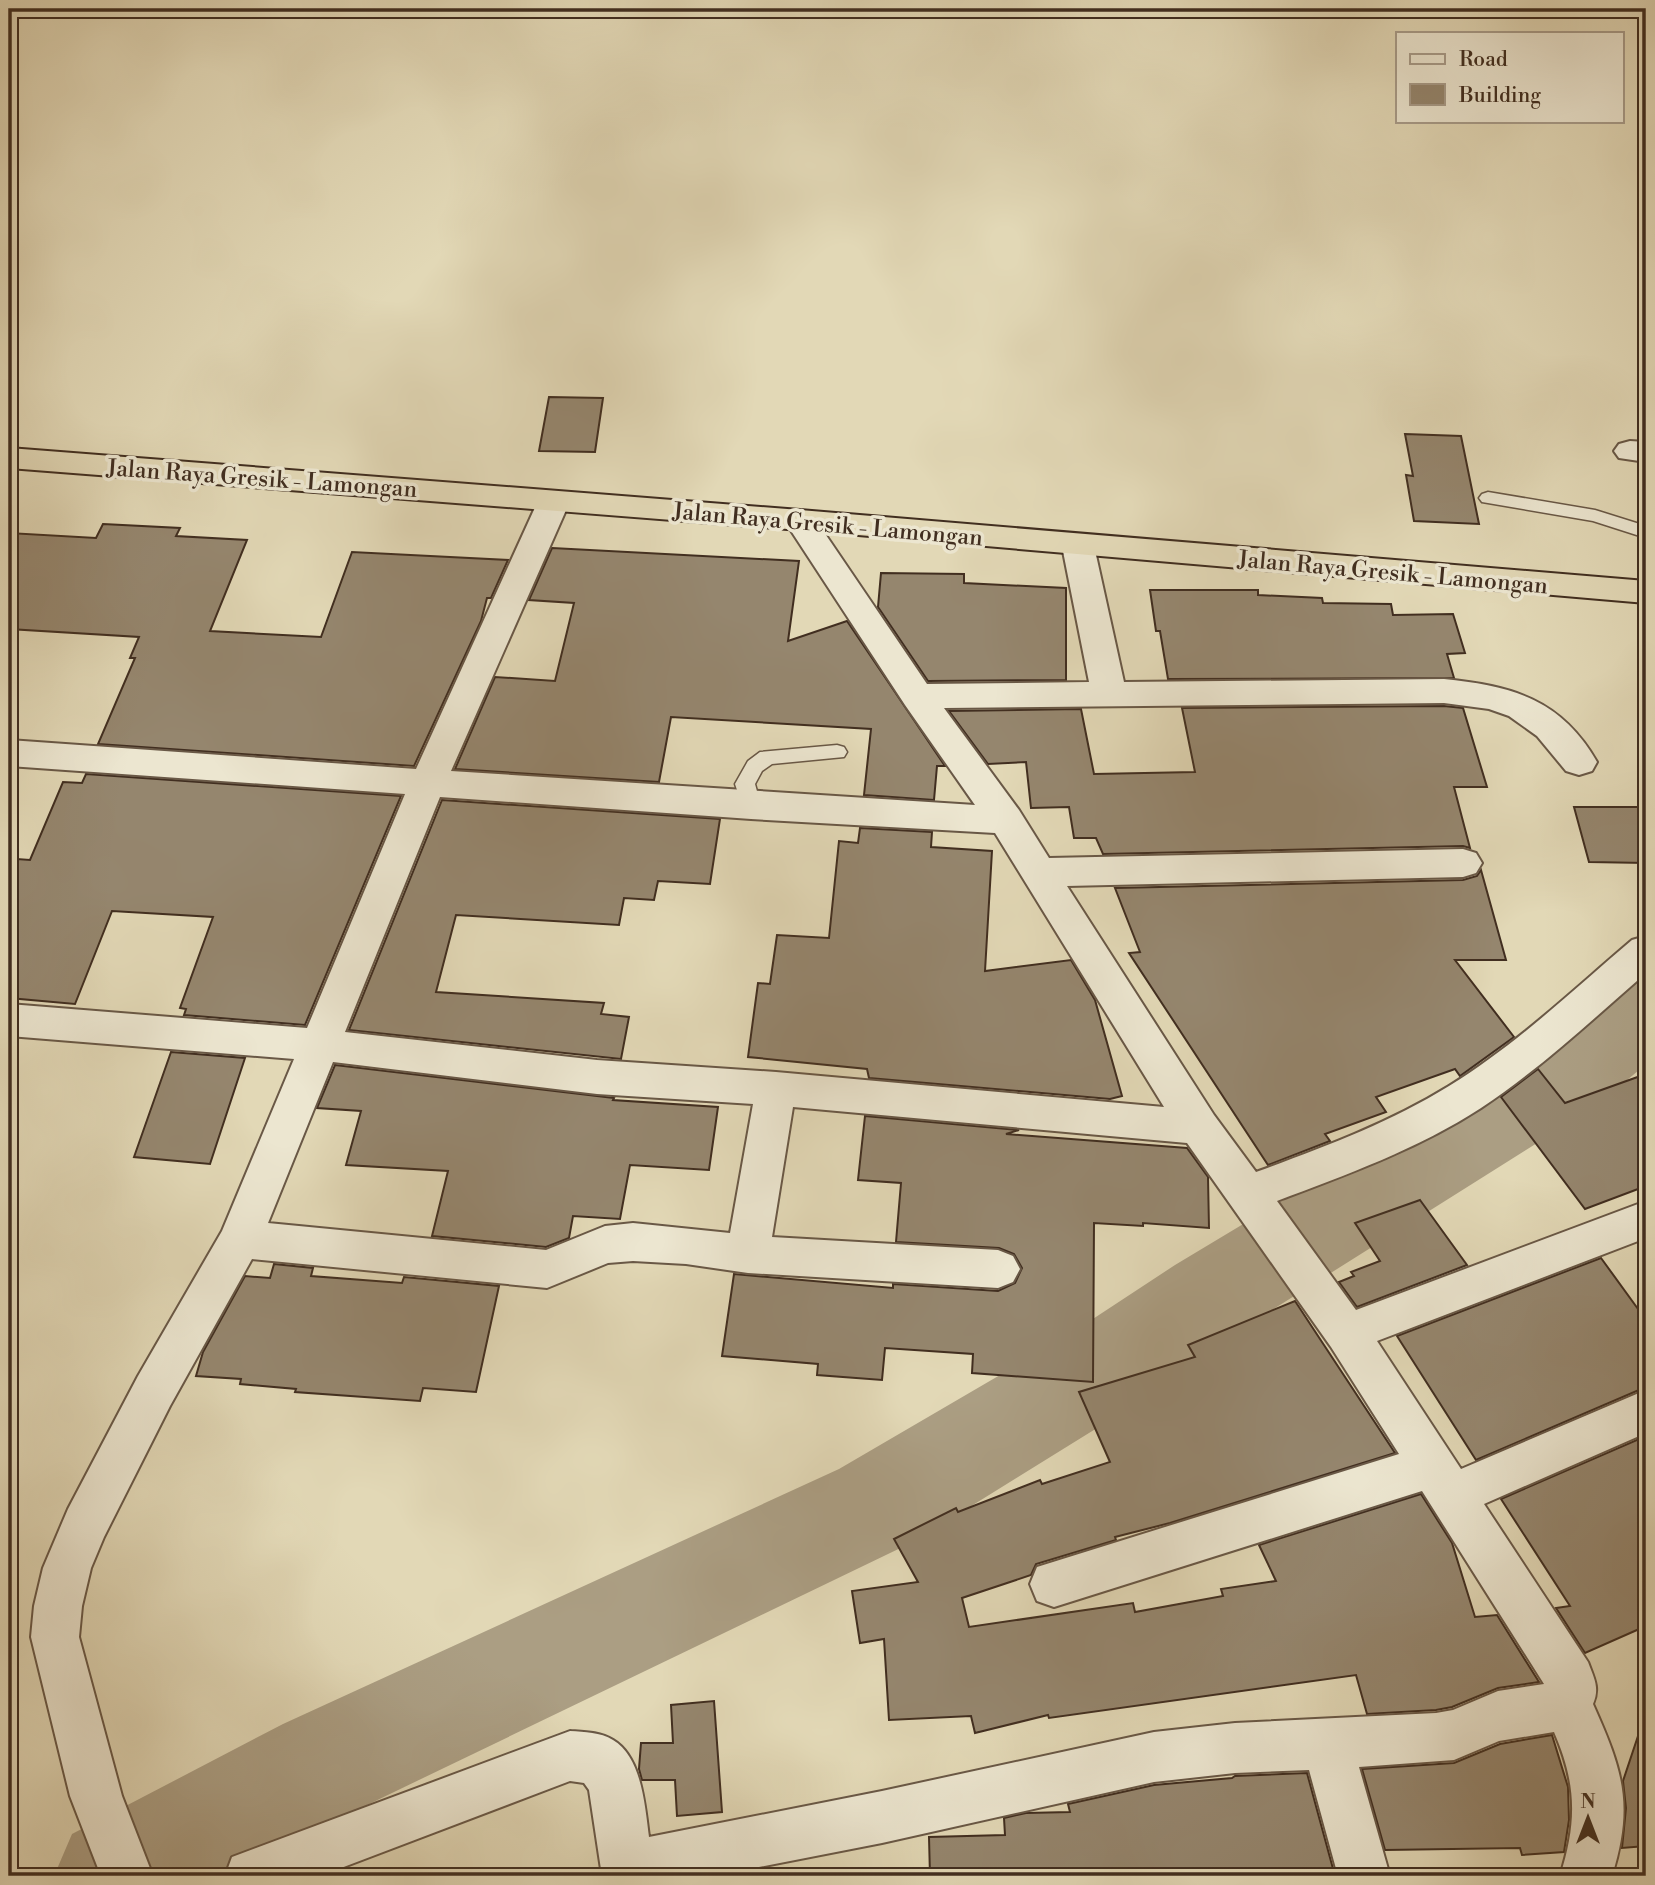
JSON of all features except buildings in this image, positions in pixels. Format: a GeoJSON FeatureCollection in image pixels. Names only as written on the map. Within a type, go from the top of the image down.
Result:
{"type":"FeatureCollection","features":[{"type":"Feature","properties":{"kind":"highway","name":"Jalan Raya Gresik - Lamongan"},"geometry":{"type":"LineString","coordinates":[[9,458],[800,520],[1078,546],[1646,592]]}},
{"type":"Feature","properties":{"kind":"street"},"geometry":{"type":"LineString","coordinates":[[127,1876],[96,1796],[55,1637],[58,1606],[68,1568],[85,1525],[154,1391],[240,1239],[428,783],[554,501]]}},
{"type":"Feature","properties":{"kind":"street"},"geometry":{"type":"LineString","coordinates":[[251,1876],[569,1756],[597,1759],[611,1776],[618,1800],[628,1871],[1154,1757],[1235,1748],[1328,1745],[1454,1735],[1498,1716],[1552,1708],[1567,1703],[1573,1693],[1570,1680],[1334,1315],[1199,1127],[1006,820],[917,696],[828,566],[800,520]]}},
{"type":"Feature","properties":{"kind":"street"},"geometry":{"type":"LineString","coordinates":[[1078,546],[1109,693]]}},
{"type":"Feature","properties":{"kind":"street"},"geometry":{"type":"LineString","coordinates":[[917,696],[1444,691],[1471,693],[1532,710],[1554,729],[1579,762]]}},
{"type":"Feature","properties":{"kind":"street"},"geometry":{"type":"LineString","coordinates":[[9,753],[751,806],[1006,820]]}},
{"type":"Feature","properties":{"kind":"street"},"geometry":{"type":"LineString","coordinates":[[1038,872],[1463,863]]}},
{"type":"Feature","properties":{"kind":"street"},"geometry":{"type":"LineString","coordinates":[[1256,1206],[1437,1113],[1492,1079],[1646,951]]}},
{"type":"Feature","properties":{"kind":"street"},"geometry":{"type":"LineString","coordinates":[[9,1020],[322,1045],[597,1076],[776,1089],[1199,1127]]}},
{"type":"Feature","properties":{"kind":"street"},"geometry":{"type":"LineString","coordinates":[[748,1254],[776,1089]]}},
{"type":"Feature","properties":{"kind":"street"},"geometry":{"type":"LineString","coordinates":[[1334,1315],[1646,1219]]}},
{"type":"Feature","properties":{"kind":"street"},"geometry":{"type":"LineString","coordinates":[[240,1239],[547,1269],[605,1245],[633,1242],[686,1245],[748,1254],[998,1269]]}},
{"type":"Feature","properties":{"kind":"street"},"geometry":{"type":"LineString","coordinates":[[1054,1584],[1442,1481],[1646,1411]]}},
{"type":"Feature","properties":{"kind":"street"},"geometry":{"type":"LineString","coordinates":[[1567,1703],[1591,1759],[1601,1804],[1596,1848],[1586,1876]]}},
{"type":"Feature","properties":{"kind":"street"},"geometry":{"type":"LineString","coordinates":[[1328,1745],[1364,1876]]}},
{"type":"Feature","properties":{"kind":"lane"},"geometry":{"type":"LineString","coordinates":[[1488,498],[1595,516],[1646,533]]}},
{"type":"Feature","properties":{"kind":"lane"},"geometry":{"type":"LineString","coordinates":[[751,806],[745,784],[755,765],[767,757],[837,752]]}},
{"type":"Feature","properties":{"kind":"waterway"},"geometry":{"type":"LineString","coordinates":[[114,1876],[324,1765],[877,1505],[1103,1369],[1210,1296],[1566,1077],[1646,1013]]}}]}
